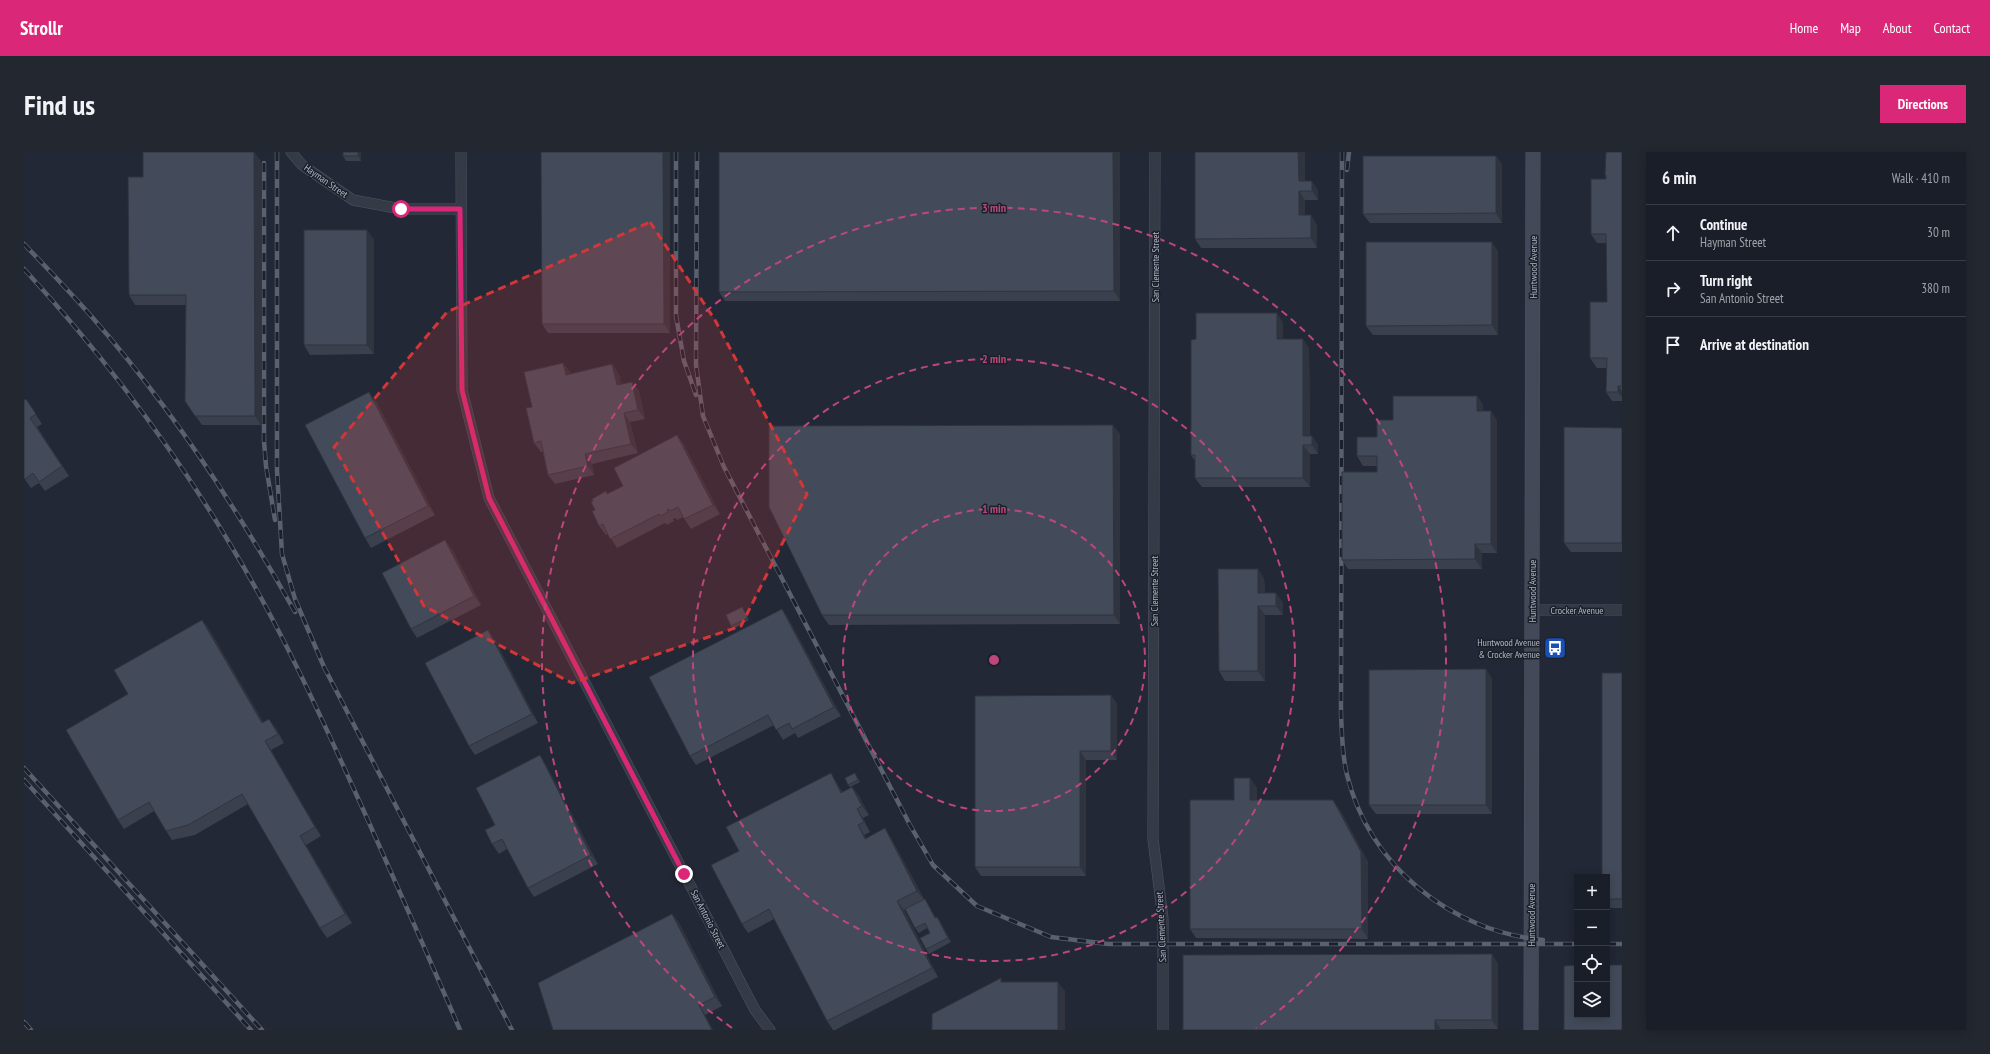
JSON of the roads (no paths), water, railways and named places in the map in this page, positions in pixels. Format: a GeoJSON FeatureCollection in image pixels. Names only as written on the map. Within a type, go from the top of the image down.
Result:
{"type":"FeatureCollection","features":[{"type":"Feature","properties":{"kind":"street","name":"Hayman Street"},"geometry":{"type":"LineString","coordinates":[[291,152],[302,165],[353,200],[401,209],[460,209]]}},
{"type":"Feature","properties":{"kind":"street","name":"San Antonio Street"},"geometry":{"type":"LineString","coordinates":[[461,152],[460,209],[462,390],[489,498],[755,1010],[770,1030]]}},
{"type":"Feature","properties":{"kind":"street","name":"San Clemente Street"},"geometry":{"type":"LineString","coordinates":[[1155,152],[1153,839],[1163,920],[1163,1030]]}},
{"type":"Feature","properties":{"kind":"street","name":"Huntwood Avenue"},"geometry":{"type":"LineString","coordinates":[[1531,1030],[1533,152]]}},
{"type":"Feature","properties":{"kind":"street","name":"Crocker Avenue"},"geometry":{"type":"LineString","coordinates":[[1532,610],[1622,610]]}},
{"type":"Feature","properties":{"kind":"railway"},"geometry":{"type":"LineString","coordinates":[[277,152],[277,470],[282,554],[295,599],[324,667],[512,1030]]}},
{"type":"Feature","properties":{"kind":"railway"},"geometry":{"type":"LineString","coordinates":[[676,152],[676,316],[684,361],[696,395]]}},
{"type":"Feature","properties":{"kind":"railway"},"geometry":{"type":"LineString","coordinates":[[697,152],[696,365],[703,416],[724,467],[910,825],[933,865],[977,906],[1051,937],[1108,944],[1574,944]]}},
{"type":"Feature","properties":{"kind":"railway"},"geometry":{"type":"LineString","coordinates":[[1342,152],[1341,714],[1343,752],[1347,775],[1358,808],[1374,838],[1395,865],[1419,888],[1446,908],[1476,923],[1509,934],[1543,940]]}},
{"type":"Feature","properties":{"kind":"railway"},"geometry":{"type":"LineString","coordinates":[[1347,170],[1349,152]]}},
{"type":"Feature","properties":{"kind":"railway"},"geometry":{"type":"LineString","coordinates":[[264,163],[264,441],[266,466],[275,520]]}},
{"type":"Feature","properties":{"kind":"railway"},"geometry":{"type":"LineString","coordinates":[[24,244],[92,317],[121,351],[176,422],[250,535],[295,612]]}},
{"type":"Feature","properties":{"kind":"railway"},"geometry":{"type":"LineString","coordinates":[[24,269],[82,335],[162,439],[187,475],[251,580],[269,612],[332,741],[460,1030]]}},
{"type":"Feature","properties":{"kind":"railway"},"geometry":{"type":"LineString","coordinates":[[24,768],[262,1030]]}},
{"type":"Feature","properties":{"kind":"railway"},"geometry":{"type":"LineString","coordinates":[[24,780],[251,1030]]}},
{"type":"Feature","properties":{"kind":"railway"},"geometry":{"type":"LineString","coordinates":[[1610,944],[1622,944]]}},
{"type":"Feature","properties":{"kind":"railway"},"geometry":{"type":"LineString","coordinates":[[24,1022],[31,1030]]}},
{"type":"Feature","properties":{"kind":"place","name":"Huntwood Avenue & Crocker Avenue"},"geometry":{"type":"Point","coordinates":[1555,648]}}]}
